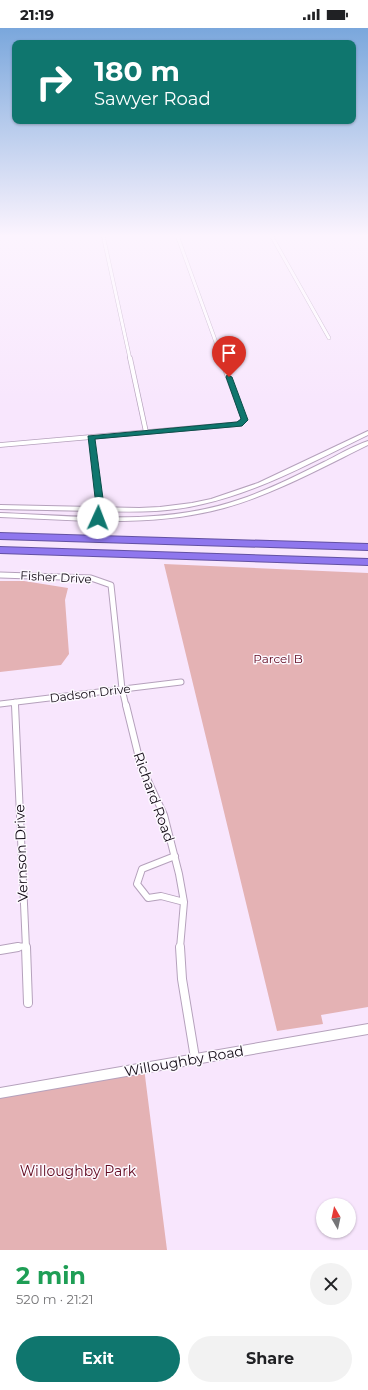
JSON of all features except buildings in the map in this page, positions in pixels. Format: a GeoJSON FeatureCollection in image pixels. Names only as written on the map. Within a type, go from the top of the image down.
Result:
{"type":"FeatureCollection","features":[{"type":"Feature","properties":{"kind":"highway"},"geometry":{"type":"LineString","coordinates":[[0,536],[368,547]]}},
{"type":"Feature","properties":{"kind":"highway"},"geometry":{"type":"LineString","coordinates":[[0,550],[368,562]]}},
{"type":"Feature","properties":{"kind":"street"},"geometry":{"type":"LineString","coordinates":[[116,292],[146,432]]}},
{"type":"Feature","properties":{"kind":"street"},"geometry":{"type":"LineString","coordinates":[[0,445],[239,424],[243,422],[244,420],[198,292]]}},
{"type":"Feature","properties":{"kind":"street"},"geometry":{"type":"LineString","coordinates":[[303,292],[329,338]]}},
{"type":"Feature","properties":{"kind":"street"},"geometry":{"type":"LineString","coordinates":[[0,507],[99,510],[161,509],[201,503],[223,498],[250,488],[368,433]]}},
{"type":"Feature","properties":{"kind":"street"},"geometry":{"type":"LineString","coordinates":[[346,453],[344,450],[346,447],[368,436]]}},
{"type":"Feature","properties":{"kind":"street"},"geometry":{"type":"LineString","coordinates":[[91,437],[99,510],[98,518]]}},
{"type":"Feature","properties":{"kind":"street"},"geometry":{"type":"LineString","coordinates":[[0,515],[146,518],[181,515],[220,507],[244,500],[368,443]]}},
{"type":"Feature","properties":{"kind":"street"},"geometry":{"type":"LineString","coordinates":[[287,481],[288,477],[314,465],[315,463],[312,460]]}},
{"type":"Feature","properties":{"kind":"street"},"geometry":{"type":"LineString","coordinates":[[244,500],[242,498],[246,493],[272,482],[276,476]]}},
{"type":"Feature","properties":{"kind":"street","name":"Fisher Drive"},"geometry":{"type":"LineString","coordinates":[[0,575],[91,578],[103,580],[111,585]]}},
{"type":"Feature","properties":{"kind":"street","name":"Richard Road"},"geometry":{"type":"LineString","coordinates":[[111,585],[122,689],[131,729],[141,766],[164,815],[175,856],[184,902],[180,951],[182,979],[196,1058]]}},
{"type":"Feature","properties":{"kind":"street","name":"Dadson Drive"},"geometry":{"type":"LineString","coordinates":[[0,704],[181,682]]}},
{"type":"Feature","properties":{"kind":"street","name":"Vernson Drive"},"geometry":{"type":"LineString","coordinates":[[15,702],[28,1003]]}},
{"type":"Feature","properties":{"kind":"street"},"geometry":{"type":"LineString","coordinates":[[175,856],[142,869],[137,884],[148,898],[161,896],[184,902]]}},
{"type":"Feature","properties":{"kind":"street"},"geometry":{"type":"LineString","coordinates":[[0,950],[25,946]]}},
{"type":"Feature","properties":{"kind":"street","name":"Willoughby Road"},"geometry":{"type":"LineString","coordinates":[[0,1092],[368,1030]]}},
{"type":"Feature","properties":{"kind":"green space","name":"Parcel B"},"geometry":{"type":"Polygon","coordinates":[[[164,564],[368,573],[368,1007],[321,1015],[323,1024],[277,1031],[164,564]]]}},
{"type":"Feature","properties":{"kind":"green space"},"geometry":{"type":"Polygon","coordinates":[[[0,581],[24,581],[68,588],[65,600],[69,654],[61,665],[0,672],[0,581]]]}},
{"type":"Feature","properties":{"kind":"green space","name":"Willoughby Park"},"geometry":{"type":"Polygon","coordinates":[[[144,1068],[167,1250],[0,1250],[0,1093],[144,1068]]]}},
{"type":"Feature","properties":{"kind":"route"},"geometry":{"type":"LineString","coordinates":[[98,518],[100,506],[91,437],[239,424],[244,420],[229,377]]}}]}
